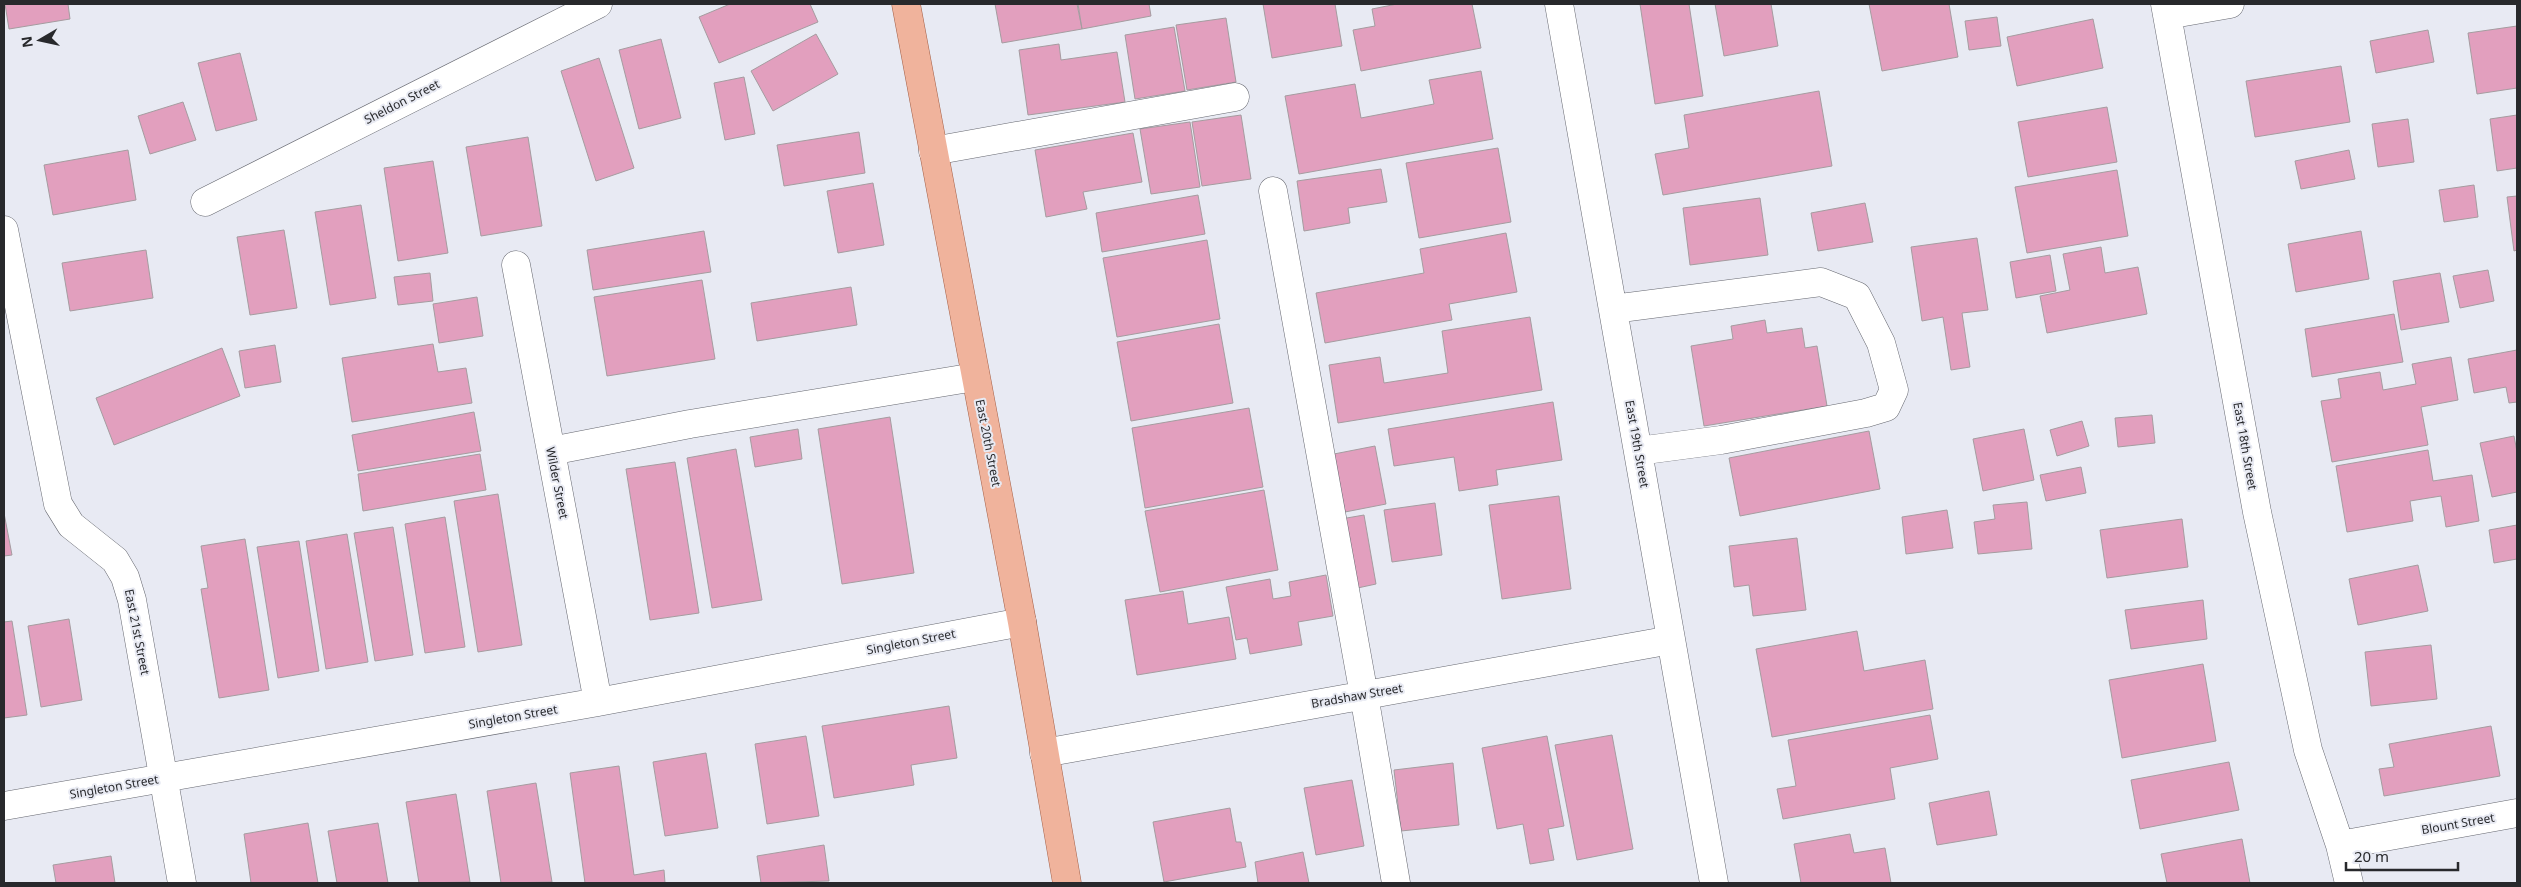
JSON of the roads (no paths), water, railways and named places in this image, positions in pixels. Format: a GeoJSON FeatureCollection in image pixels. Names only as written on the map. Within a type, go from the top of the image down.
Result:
{"type":"FeatureCollection","features":[{"type":"Feature","properties":{"kind":"main road","name":"East 20th Street"},"geometry":{"type":"LineString","coordinates":[[906,4],[1022,622],[1067,883]]}},
{"type":"Feature","properties":{"kind":"street","name":"Sheldon Street"},"geometry":{"type":"LineString","coordinates":[[205,202],[598,4]]}},
{"type":"Feature","properties":{"kind":"street","name":"East 19th Street"},"geometry":{"type":"LineString","coordinates":[[1559,4],[1714,883]]}},
{"type":"Feature","properties":{"kind":"street"},"geometry":{"type":"LineString","coordinates":[[2166,9],[2230,4]]}},
{"type":"Feature","properties":{"kind":"street","name":"East 18th Street"},"geometry":{"type":"LineString","coordinates":[[2166,9],[2257,512],[2308,750],[2340,845],[2349,883]]}},
{"type":"Feature","properties":{"kind":"street"},"geometry":{"type":"LineString","coordinates":[[933,151],[1235,97]]}},
{"type":"Feature","properties":{"kind":"street"},"geometry":{"type":"LineString","coordinates":[[1273,192],[1396,883]]}},
{"type":"Feature","properties":{"kind":"street","name":"East 21st Street"},"geometry":{"type":"LineString","coordinates":[[4,230],[58,504],[71,525],[114,560],[125,577],[132,600],[182,883]]}},
{"type":"Feature","properties":{"kind":"street","name":"Wilder Street"},"geometry":{"type":"LineString","coordinates":[[516,265],[598,702]]}},
{"type":"Feature","properties":{"kind":"street"},"geometry":{"type":"LineString","coordinates":[[1613,309],[1821,282],[1857,296],[1881,343],[1894,390],[1886,407],[1866,413],[1720,440],[1638,451]]}},
{"type":"Feature","properties":{"kind":"street"},"geometry":{"type":"LineString","coordinates":[[551,451],[690,424],[975,377]]}},
{"type":"Feature","properties":{"kind":"street","name":"Singleton Street"},"geometry":{"type":"LineString","coordinates":[[4,806],[598,702],[1022,622]]}},
{"type":"Feature","properties":{"kind":"street","name":"Bradshaw Street"},"geometry":{"type":"LineString","coordinates":[[1044,752],[1671,640]]}},
{"type":"Feature","properties":{"kind":"street","name":"Blount Street"},"geometry":{"type":"LineString","coordinates":[[2340,845],[2517,813]]}}]}
